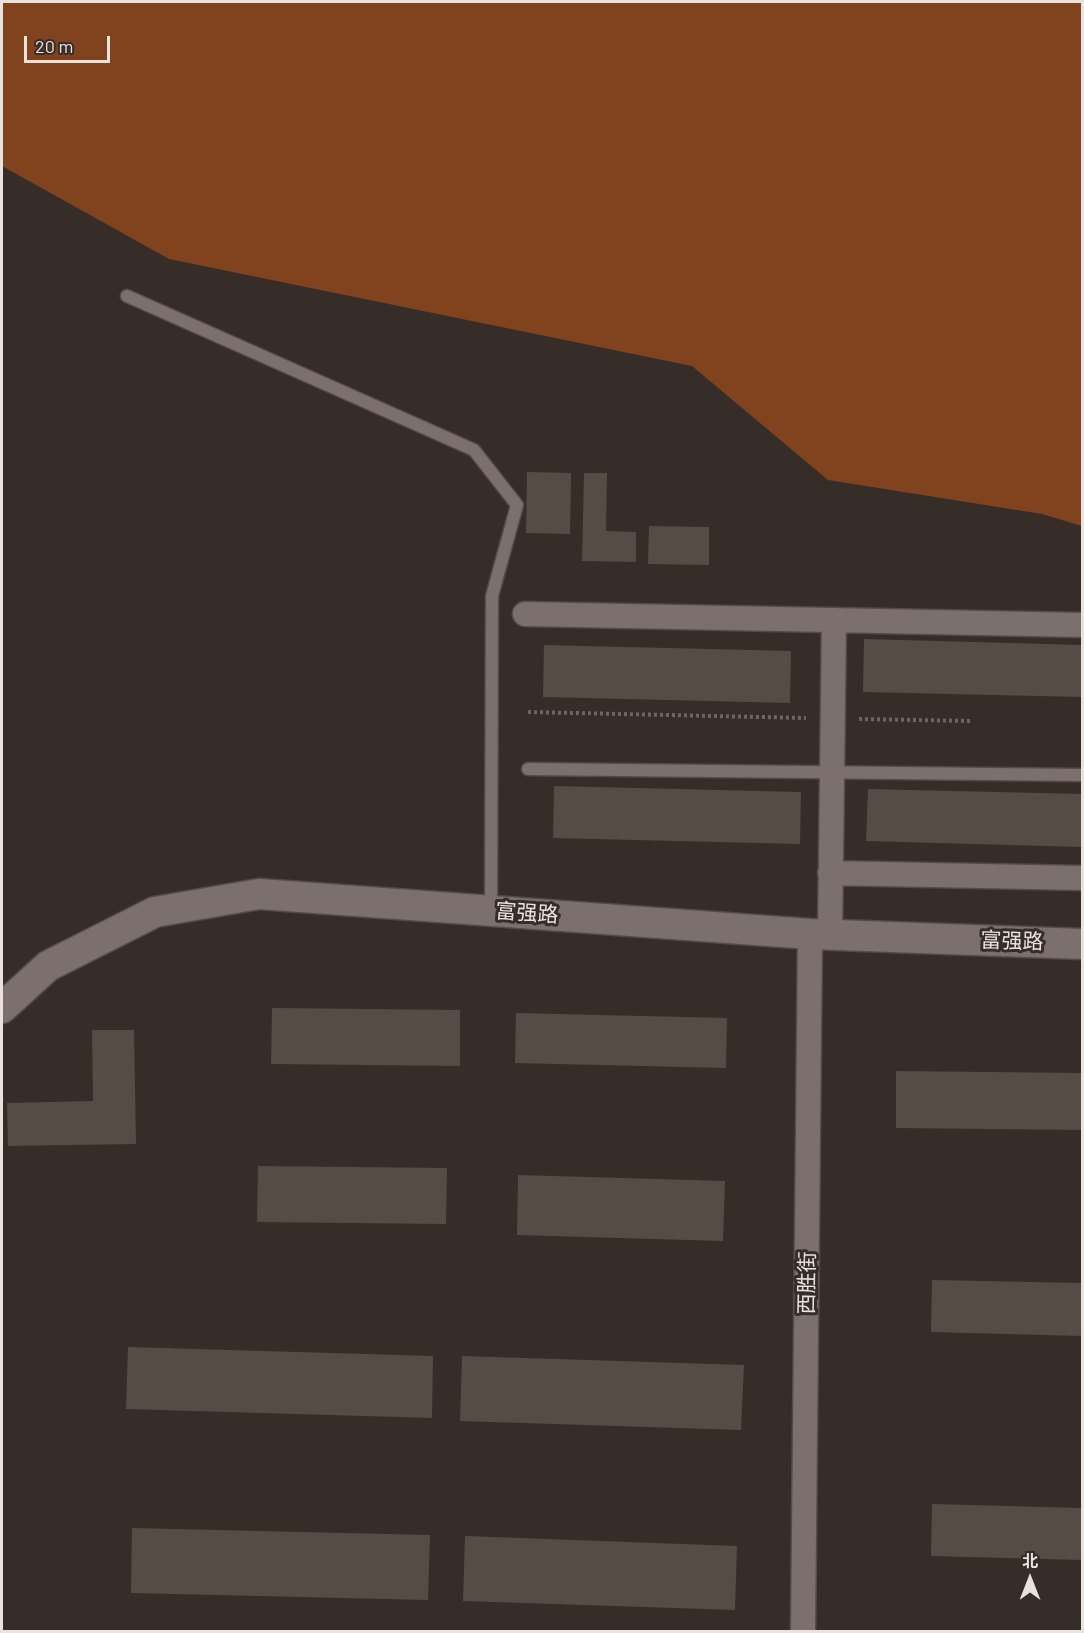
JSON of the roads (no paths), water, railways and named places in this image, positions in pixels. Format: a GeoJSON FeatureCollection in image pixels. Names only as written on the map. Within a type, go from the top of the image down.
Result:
{"type":"FeatureCollection","features":[{"type":"Feature","properties":{"kind":"street"},"geometry":{"type":"LineString","coordinates":[[525,614],[1083,625]]}},
{"type":"Feature","properties":{"kind":"street","name":"西胜街"},"geometry":{"type":"LineString","coordinates":[[803,1632],[820,934],[830,873],[834,620]]}},
{"type":"Feature","properties":{"kind":"street"},"geometry":{"type":"LineString","coordinates":[[830,873],[1083,878]]}},
{"type":"Feature","properties":{"kind":"street","name":"富强路"},"geometry":{"type":"LineString","coordinates":[[2,1008],[48,966],[155,912],[259,894],[820,934],[1083,944]]}},
{"type":"Feature","properties":{"kind":"lane"},"geometry":{"type":"LineString","coordinates":[[127,296],[474,450],[517,505],[492,596],[491,911]]}},
{"type":"Feature","properties":{"kind":"lane"},"geometry":{"type":"LineString","coordinates":[[528,769],[1083,775]]}}]}
